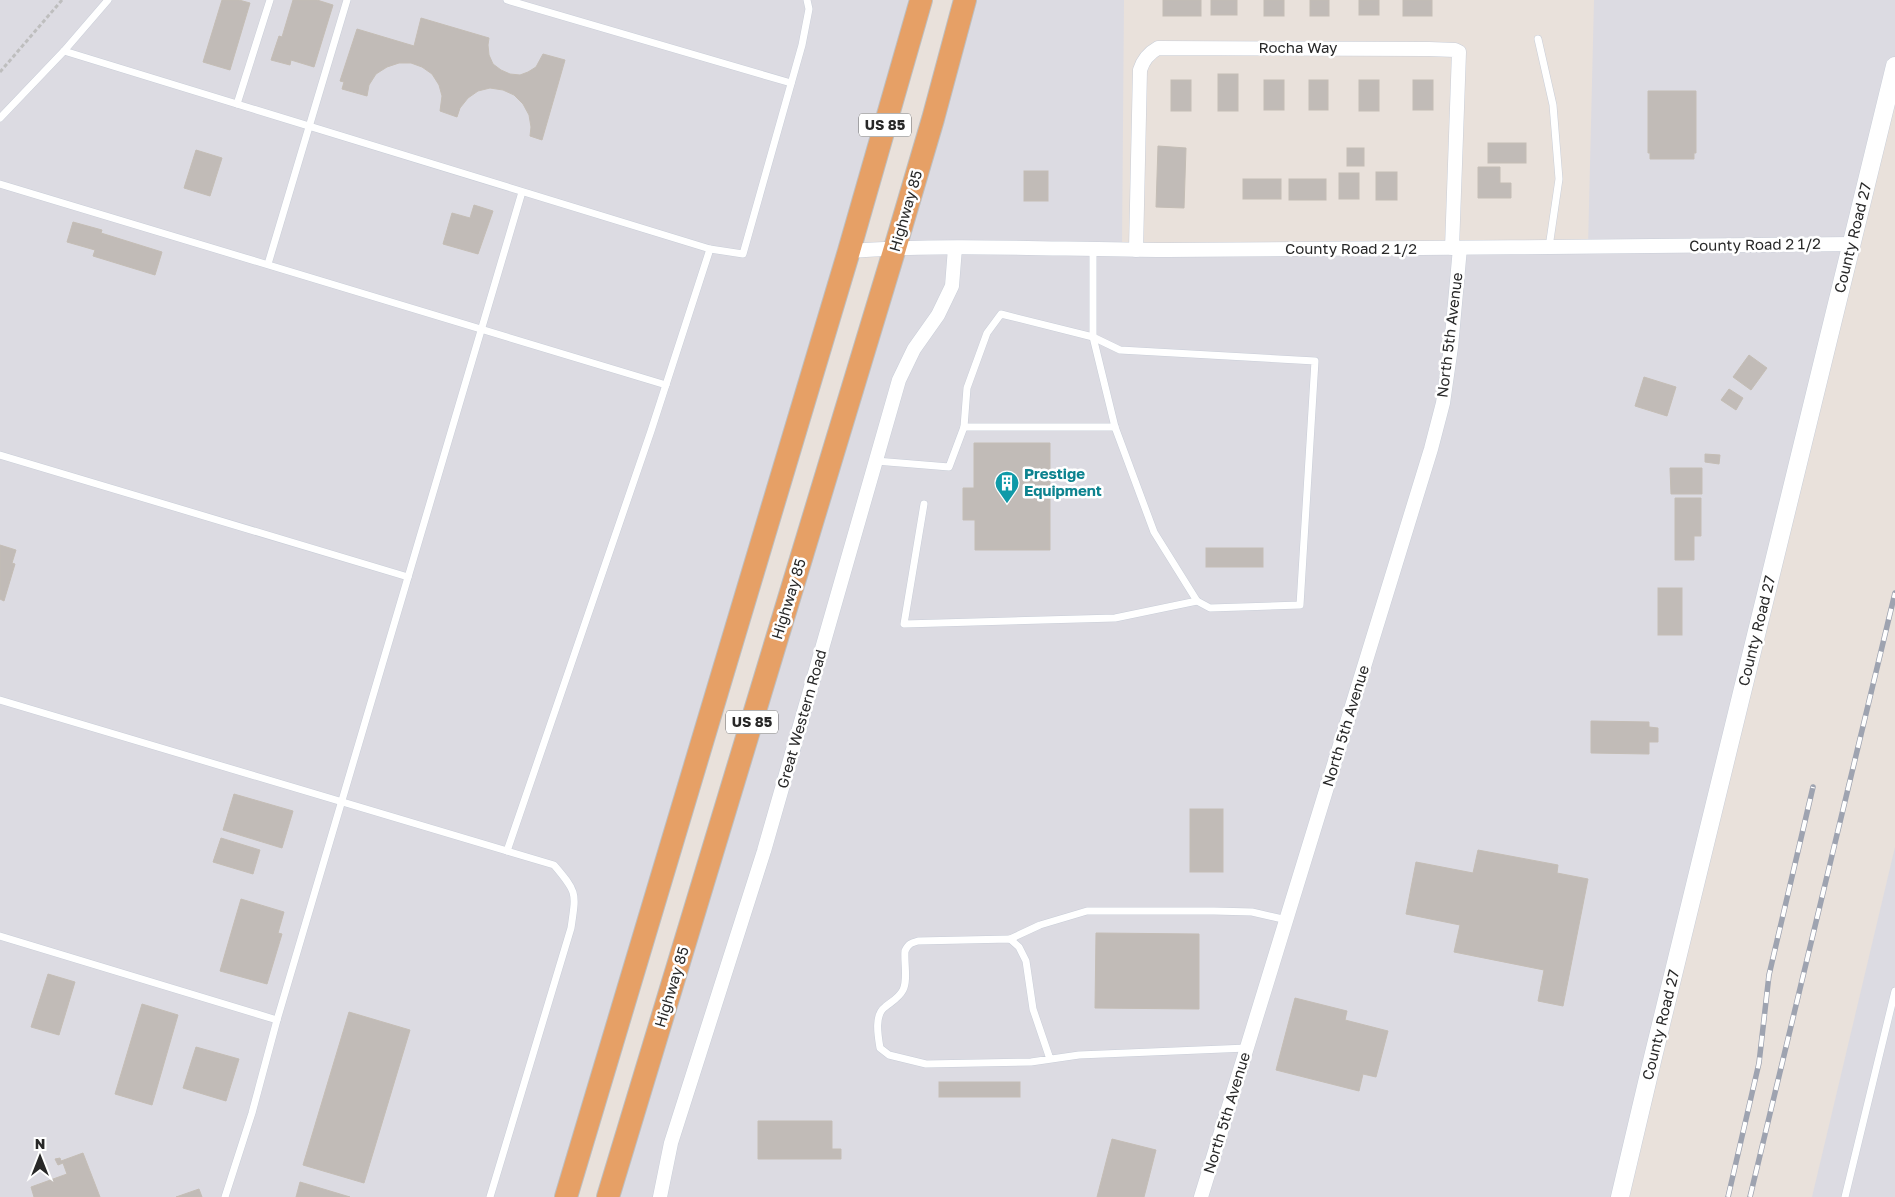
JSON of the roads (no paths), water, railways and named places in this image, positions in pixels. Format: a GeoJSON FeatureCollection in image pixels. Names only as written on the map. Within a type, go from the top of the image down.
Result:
{"type":"FeatureCollection","features":[{"type":"Feature","properties":{"kind":"highway","name":"US 85"},"geometry":{"type":"LineString","coordinates":[[566,1197],[849,251],[921,0]]}},
{"type":"Feature","properties":{"kind":"highway","name":"Highway 85"},"geometry":{"type":"LineString","coordinates":[[608,1197],[895,248],[966,0]]}},
{"type":"Feature","properties":{"kind":"street","name":"Rocha Way"},"geometry":{"type":"LineString","coordinates":[[1136,250],[1140,70],[1147,57],[1158,48],[1429,48],[1459,52],[1455,245]]}},
{"type":"Feature","properties":{"kind":"street","name":"County Road 27"},"geometry":{"type":"LineString","coordinates":[[1620,1197],[1895,66]]}},
{"type":"Feature","properties":{"kind":"street","name":"County Road 2 1/2"},"geometry":{"type":"LineString","coordinates":[[849,251],[895,248],[1136,250],[1455,245],[1549,248],[1852,244]]}},
{"type":"Feature","properties":{"kind":"street","name":"North 5th Avenue"},"geometry":{"type":"LineString","coordinates":[[1201,1197],[1431,450],[1443,403],[1451,347],[1455,245]]}},
{"type":"Feature","properties":{"kind":"street","name":"Great Western Road"},"geometry":{"type":"LineString","coordinates":[[660,1197],[671,1143],[764,851],[900,380],[914,349],[938,315],[952,286],[955,248]]}},
{"type":"Feature","properties":{"kind":"lane"},"geometry":{"type":"LineString","coordinates":[[0,118],[64,51],[108,0]]}},
{"type":"Feature","properties":{"kind":"lane"},"geometry":{"type":"LineString","coordinates":[[237,104],[270,0]]}},
{"type":"Feature","properties":{"kind":"lane"},"geometry":{"type":"LineString","coordinates":[[268,264],[347,0]]}},
{"type":"Feature","properties":{"kind":"lane"},"geometry":{"type":"LineString","coordinates":[[507,0],[791,83]]}},
{"type":"Feature","properties":{"kind":"lane"},"geometry":{"type":"LineString","coordinates":[[64,51],[710,249],[743,254],[802,45],[809,9],[807,0]]}},
{"type":"Feature","properties":{"kind":"lane"},"geometry":{"type":"LineString","coordinates":[[1538,39],[1553,105],[1559,179],[1549,248]]}},
{"type":"Feature","properties":{"kind":"lane"},"geometry":{"type":"LineString","coordinates":[[0,184],[666,385]]}},
{"type":"Feature","properties":{"kind":"lane"},"geometry":{"type":"LineString","coordinates":[[225,1197],[252,1113],[522,192]]}},
{"type":"Feature","properties":{"kind":"lane"},"geometry":{"type":"LineString","coordinates":[[507,852],[666,385],[710,249]]}},
{"type":"Feature","properties":{"kind":"lane"},"geometry":{"type":"LineString","coordinates":[[876,461],[949,467],[964,427],[967,388],[987,333],[1001,314],[1093,337],[1120,350],[1315,361],[1300,605],[1210,608],[1197,601],[1154,532],[1115,427],[1093,337],[1093,250]]}},
{"type":"Feature","properties":{"kind":"lane"},"geometry":{"type":"LineString","coordinates":[[964,427],[1115,427]]}},
{"type":"Feature","properties":{"kind":"lane"},"geometry":{"type":"LineString","coordinates":[[0,456],[408,576]]}},
{"type":"Feature","properties":{"kind":"lane"},"geometry":{"type":"LineString","coordinates":[[924,504],[904,624],[1115,618],[1197,601]]}},
{"type":"Feature","properties":{"kind":"lane"},"geometry":{"type":"LineString","coordinates":[[0,700],[554,866],[572,886],[575,901],[571,928],[490,1197]]}},
{"type":"Feature","properties":{"kind":"lane"},"geometry":{"type":"LineString","coordinates":[[1248,1048],[1078,1055],[1031,1062],[926,1064],[889,1055],[880,1048],[878,1019],[882,1009],[897,998],[903,990],[905,951],[910,943],[918,941],[1010,939],[1040,925],[1087,911],[1242,912],[1268,915],[1287,920]]}},
{"type":"Feature","properties":{"kind":"lane"},"geometry":{"type":"LineString","coordinates":[[0,936],[278,1020]]}},
{"type":"Feature","properties":{"kind":"lane"},"geometry":{"type":"LineString","coordinates":[[1010,939],[1019,947],[1026,961],[1033,1009],[1050,1060]]}},
{"type":"Feature","properties":{"kind":"lane"},"geometry":{"type":"LineString","coordinates":[[1845,1197],[1895,991]]}},
{"type":"Feature","properties":{"kind":"railway"},"geometry":{"type":"LineString","coordinates":[[1750,1197],[1895,593]]}},
{"type":"Feature","properties":{"kind":"railway"},"geometry":{"type":"LineString","coordinates":[[1728,1197],[1759,1063],[1769,975],[1813,787]]}},
{"type":"Feature","properties":{"kind":"place","name":"Prestige Equipment"},"geometry":{"type":"Point","coordinates":[1007,504]}}]}
